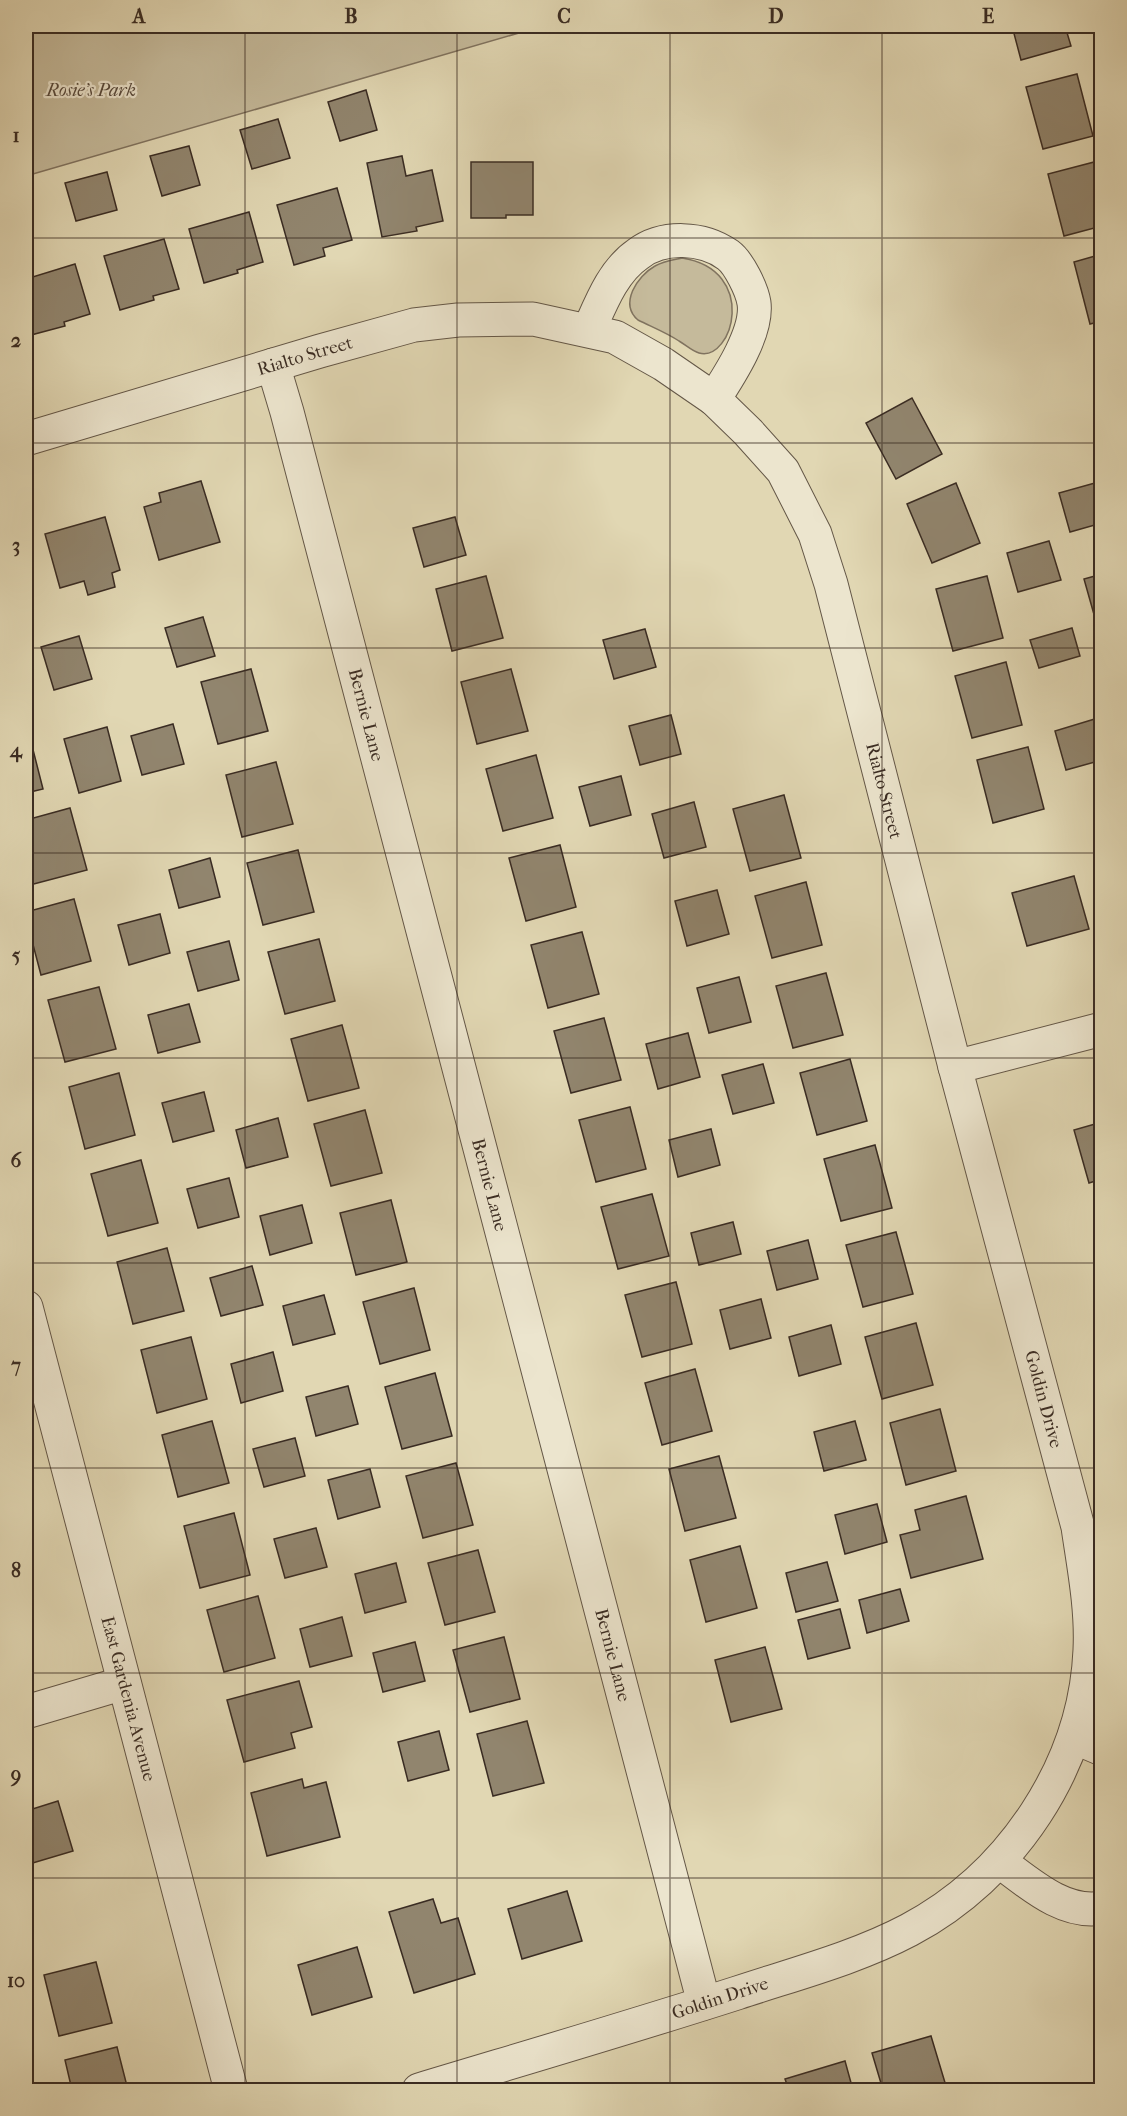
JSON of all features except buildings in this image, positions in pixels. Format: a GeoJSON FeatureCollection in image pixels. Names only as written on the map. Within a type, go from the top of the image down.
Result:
{"type":"FeatureCollection","features":[{"type":"Feature","properties":{"kind":"street"},"geometry":{"type":"LineString","coordinates":[[589,330],[602,301],[622,268],[639,253],[661,243],[683,241],[709,244],[730,256],[745,277],[754,303],[751,326],[742,349],[714,399]]}},
{"type":"Feature","properties":{"kind":"street","name":"Rialto Street"},"geometry":{"type":"LineString","coordinates":[[26,439],[414,325],[458,320],[533,319],[615,337],[640,350],[714,399],[783,471],[815,534],[831,584],[955,1066]]}},
{"type":"Feature","properties":{"kind":"street","name":"Bernie Lane"},"geometry":{"type":"LineString","coordinates":[[273,365],[704,2003]]}},
{"type":"Feature","properties":{"kind":"street"},"geometry":{"type":"LineString","coordinates":[[955,1066],[1101,1029]]}},
{"type":"Feature","properties":{"kind":"street","name":"Goldin Drive"},"geometry":{"type":"LineString","coordinates":[[419,2091],[846,1957],[911,1929],[968,1891],[999,1861],[1088,1743],[1083,1708],[1090,1651],[1089,1602],[1078,1527],[955,1066]]}},
{"type":"Feature","properties":{"kind":"street","name":"East Gardenia Avenue"},"geometry":{"type":"LineString","coordinates":[[26,1307],[231,2091]]}},
{"type":"Feature","properties":{"kind":"street"},"geometry":{"type":"LineString","coordinates":[[26,1712],[124,1683]]}},
{"type":"Feature","properties":{"kind":"street"},"geometry":{"type":"LineString","coordinates":[[999,1861],[1036,1888],[1069,1906],[1092,1910],[1101,1908]]}},
{"type":"Feature","properties":{"kind":"green space","name":"Rosie's Park"},"geometry":{"type":"Polygon","coordinates":[[[26,26],[543,26],[26,176],[26,26]]]}},
{"type":"Feature","properties":{"kind":"green space"},"geometry":{"type":"Polygon","coordinates":[[[682,258],[706,266],[722,279],[730,296],[732,313],[729,330],[722,344],[711,352],[696,352],[670,335],[638,320],[630,306],[633,291],[642,276],[661,263],[682,258]]]}}]}
